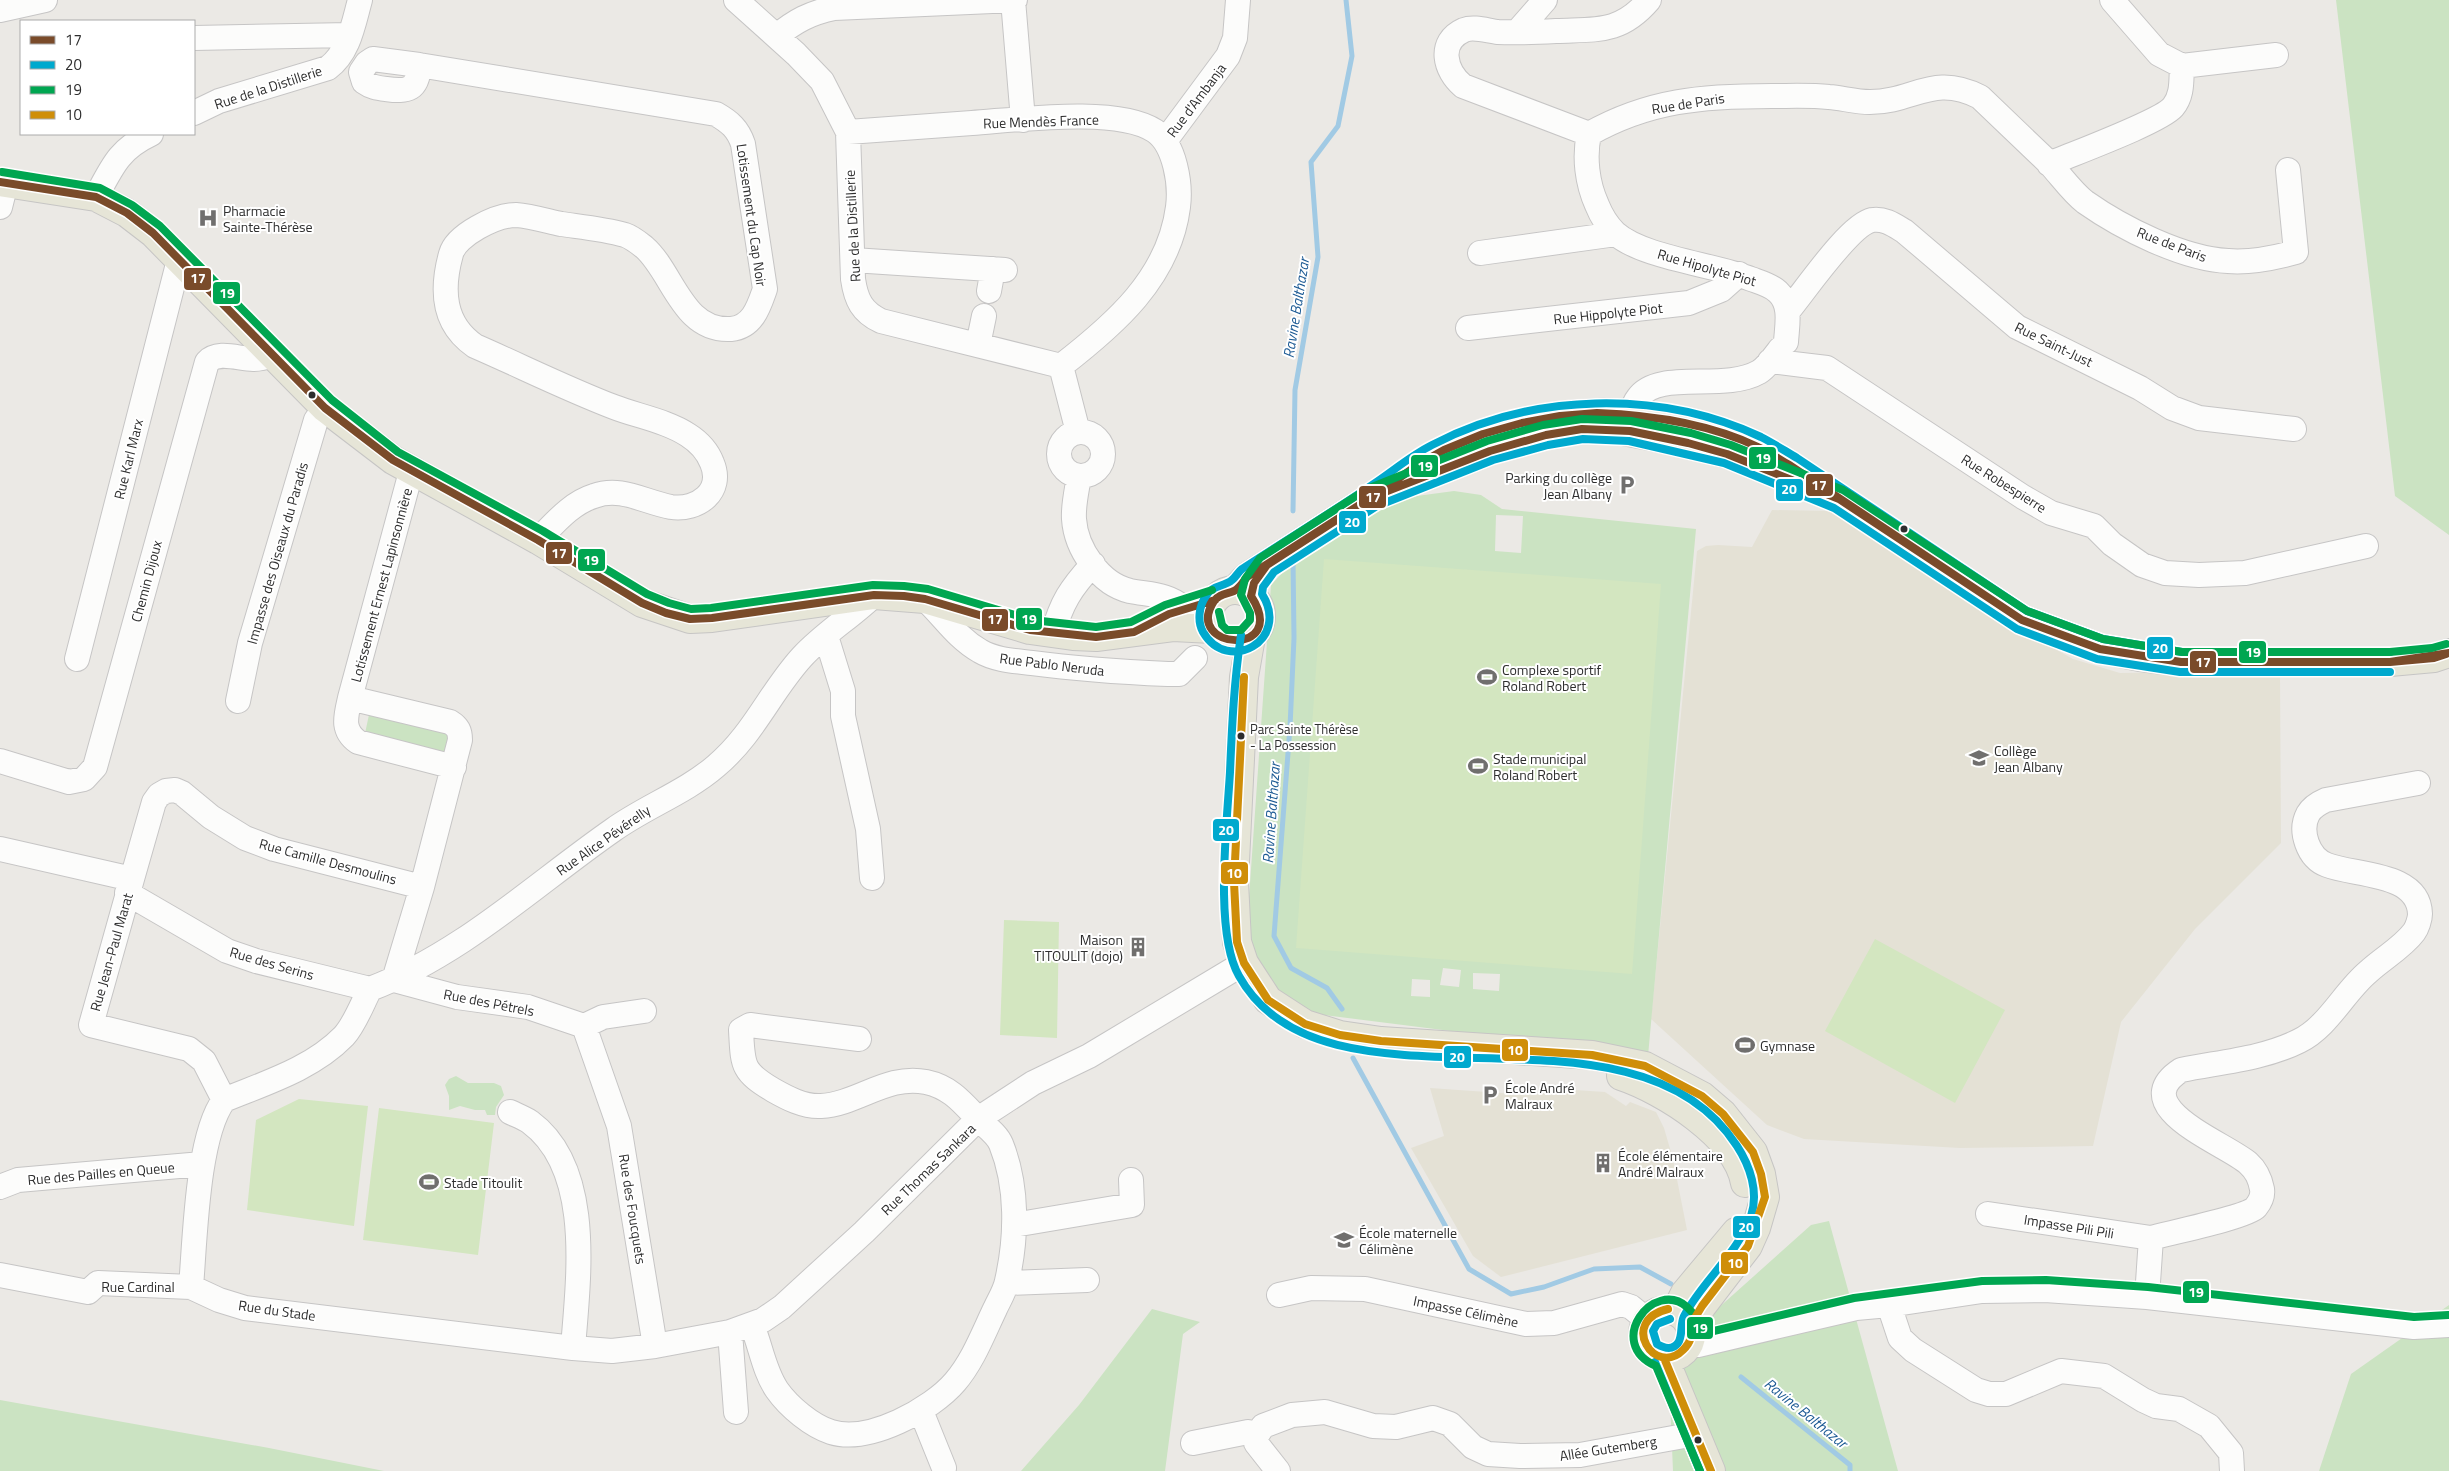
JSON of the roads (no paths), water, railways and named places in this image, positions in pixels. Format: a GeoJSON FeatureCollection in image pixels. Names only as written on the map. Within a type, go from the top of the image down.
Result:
{"type":"FeatureCollection","features":[{"type":"Feature","properties":{"kind":"main road"},"geometry":{"type":"LineString","coordinates":[[2,191],[96,197],[127,213],[153,232],[325,408],[411,472],[538,540],[642,603],[690,619],[712,618],[874,595],[925,599],[1030,630],[1053,634],[1096,637],[1173,627],[1231,636],[1260,624],[1260,608],[1234,595],[1184,608],[1134,632]]}},
{"type":"Feature","properties":{"kind":"main road"},"geometry":{"type":"LineString","coordinates":[[1685,1327],[1656,1312],[1647,1320],[1643,1328],[1644,1342],[1652,1353],[1664,1358],[1677,1356],[1685,1327],[1748,1246],[1756,1228],[1765,1197],[1762,1174],[1753,1152],[1723,1114],[1702,1096],[1645,1066],[1592,1055],[1381,1041],[1340,1035],[1305,1024],[1268,1000],[1238,966],[1225,943],[1225,934],[1227,909],[1234,882],[1244,676],[1231,636],[1209,615],[1234,595],[1254,583],[1267,565],[1372,497],[1482,454],[1546,435],[1631,422],[1688,443],[1727,454],[1839,499],[2022,620],[2100,649],[2140,658],[2181,662],[2390,662],[2434,658],[2449,653]]}},
{"type":"Feature","properties":{"kind":"main road"},"geometry":{"type":"LineString","coordinates":[[1664,1358],[1711,1471]]}},
{"type":"Feature","properties":{"kind":"street"},"geometry":{"type":"LineString","coordinates":[[0,10],[45,0]]}},
{"type":"Feature","properties":{"kind":"street","name":"Rue de la Distillerie"},"geometry":{"type":"LineString","coordinates":[[195,113],[219,101],[328,68],[338,60],[350,35],[360,0]]}},
{"type":"Feature","properties":{"kind":"street","name":"Rue de la Distillerie"},"geometry":{"type":"LineString","coordinates":[[736,0],[777,36],[822,81],[848,132],[852,260],[856,294],[861,307],[871,316],[881,321],[1060,366]]}},
{"type":"Feature","properties":{"kind":"street"},"geometry":{"type":"LineString","coordinates":[[777,36],[796,21],[814,12],[834,8],[1014,0],[1023,120]]}},
{"type":"Feature","properties":{"kind":"street","name":"Rue d'Ambanja"},"geometry":{"type":"LineString","coordinates":[[1166,141],[1228,56],[1235,38],[1238,0]]}},
{"type":"Feature","properties":{"kind":"street"},"geometry":{"type":"LineString","coordinates":[[1517,32],[1546,0]]}},
{"type":"Feature","properties":{"kind":"street"},"geometry":{"type":"LineString","coordinates":[[1588,134],[1472,90],[1453,78],[1446,64],[1446,49],[1454,38],[1465,30],[1517,32],[1598,30],[1612,27],[1626,21],[1649,0]]}},
{"type":"Feature","properties":{"kind":"street"},"geometry":{"type":"LineString","coordinates":[[2112,0],[2159,54],[2182,66],[2276,55]]}},
{"type":"Feature","properties":{"kind":"street"},"geometry":{"type":"LineString","coordinates":[[195,38],[350,35]]}},
{"type":"Feature","properties":{"kind":"street","name":"Lotissement du Cap Noir"},"geometry":{"type":"LineString","coordinates":[[419,65],[418,78],[412,87],[402,91],[371,87],[364,82],[362,72],[366,63],[373,59],[419,65],[716,114],[739,131],[743,144],[765,289],[758,310],[746,324],[734,329],[722,330],[707,324],[690,312],[678,298],[659,264],[644,247],[626,236],[515,215],[471,230],[452,249],[446,270],[445,299],[453,322],[462,337],[475,346],[612,407],[683,431],[698,441],[708,453],[716,471],[714,488],[704,500],[689,505],[672,507],[623,493],[600,494],[582,501],[560,517],[538,540]]}},
{"type":"Feature","properties":{"kind":"street"},"geometry":{"type":"LineString","coordinates":[[2049,164],[2156,118],[2172,108],[2180,94],[2182,66]]}},
{"type":"Feature","properties":{"kind":"street","name":"Rue de Paris"},"geometry":{"type":"LineString","coordinates":[[1588,134],[1626,115],[1674,102],[1714,96],[1829,96],[1871,102],[1930,88],[1950,86],[1966,90],[1980,97],[2084,201],[2114,220],[2167,245],[2207,259],[2229,262],[2273,258],[2296,252],[2288,170]]}},
{"type":"Feature","properties":{"kind":"street","name":"Rue Mendès France"},"geometry":{"type":"LineString","coordinates":[[848,132],[1098,117],[1132,121],[1154,130],[1166,141]]}},
{"type":"Feature","properties":{"kind":"street","name":"Rue Hipolyte Piot"},"geometry":{"type":"LineString","coordinates":[[1588,134],[1586,163],[1593,198],[1608,226],[1616,234],[1640,248],[1739,274],[1778,291],[1788,311]]}},
{"type":"Feature","properties":{"kind":"street"},"geometry":{"type":"LineString","coordinates":[[96,197],[116,160],[128,146],[149,135]]}},
{"type":"Feature","properties":{"kind":"street"},"geometry":{"type":"LineString","coordinates":[[1078,432],[1060,366],[1090,343],[1123,313],[1154,274],[1174,232],[1179,195],[1173,160],[1166,141]]}},
{"type":"Feature","properties":{"kind":"street","name":"Rue Saint-Just"},"geometry":{"type":"LineString","coordinates":[[1788,311],[1849,234],[1872,220],[1888,222],[1904,231],[2017,327],[2140,388],[2172,408],[2199,418],[2294,429]]}},
{"type":"Feature","properties":{"kind":"street"},"geometry":{"type":"LineString","coordinates":[[1480,252],[1616,234]]}},
{"type":"Feature","properties":{"kind":"street","name":"Rue Karl Marx"},"geometry":{"type":"LineString","coordinates":[[77,659],[179,260]]}},
{"type":"Feature","properties":{"kind":"street"},"geometry":{"type":"LineString","coordinates":[[852,260],[996,277]]}},
{"type":"Feature","properties":{"kind":"street","name":"Rue Hippolyte Piot"},"geometry":{"type":"LineString","coordinates":[[1468,328],[1689,303],[1721,290],[1739,274]]}},
{"type":"Feature","properties":{"kind":"street"},"geometry":{"type":"LineString","coordinates":[[1631,422],[1638,398],[1649,388],[1658,384],[1729,382],[1760,371],[1786,342],[1788,311]]}},
{"type":"Feature","properties":{"kind":"street"},"geometry":{"type":"LineString","coordinates":[[978,345],[984,316]]}},
{"type":"Feature","properties":{"kind":"street","name":"Rue Robespierre"},"geometry":{"type":"LineString","coordinates":[[1786,342],[2023,497],[2051,513],[2094,526],[2112,544],[2142,566],[2165,573],[2199,575],[2245,573],[2366,546]]}},
{"type":"Feature","properties":{"kind":"street","name":"Chemin Dijoux"},"geometry":{"type":"LineString","coordinates":[[0,761],[69,782],[84,779],[95,767],[207,362],[211,357],[218,355],[255,359],[273,354]]}},
{"type":"Feature","properties":{"kind":"street","name":"Rue Robespierre"},"geometry":{"type":"LineString","coordinates":[[1770,361],[1827,368]]}},
{"type":"Feature","properties":{"kind":"street","name":"Impasse des Oiseaux du Paradis"},"geometry":{"type":"LineString","coordinates":[[238,701],[250,643],[316,420],[325,408]]}},
{"type":"Feature","properties":{"kind":"street"},"geometry":{"type":"LineString","coordinates":[[1078,432],[1089,433],[1098,439],[1102,448],[1103,459],[1094,472],[1079,476],[1064,468],[1060,459],[1060,450],[1063,442],[1070,436],[1078,432]]}},
{"type":"Feature","properties":{"kind":"street","name":"Lotissement Ernest Lapinsonnière"},"geometry":{"type":"LineString","coordinates":[[411,472],[350,698],[345,721],[346,729],[351,737],[358,742],[454,766]]}},
{"type":"Feature","properties":{"kind":"street"},"geometry":{"type":"LineString","coordinates":[[1079,476],[1074,518],[1078,536],[1093,564],[1115,586],[1130,591],[1165,596],[1175,600],[1184,608]]}},
{"type":"Feature","properties":{"kind":"street"},"geometry":{"type":"LineString","coordinates":[[1053,634],[1061,606],[1078,580],[1093,564]]}},
{"type":"Feature","properties":{"kind":"street","name":"Rue Alice Pévérelly"},"geometry":{"type":"LineString","coordinates":[[370,989],[394,980],[469,936],[620,825],[715,768],[758,721],[802,657],[874,595]]}},
{"type":"Feature","properties":{"kind":"street","name":"Rue Pablo Neruda"},"geometry":{"type":"LineString","coordinates":[[925,599],[950,628],[965,641],[982,652],[1003,659],[1082,670],[1178,674],[1195,658]]}},
{"type":"Feature","properties":{"kind":"street"},"geometry":{"type":"LineString","coordinates":[[826,636],[843,691],[843,716],[868,829],[872,878]]}},
{"type":"Feature","properties":{"kind":"street","name":"Lotissement Ernest Lapinsonnière"},"geometry":{"type":"LineString","coordinates":[[350,698],[450,722],[457,726],[460,740],[422,887],[394,980]]}},
{"type":"Feature","properties":{"kind":"street"},"geometry":{"type":"LineString","coordinates":[[2147,1297],[2151,1238],[2255,1208],[2263,1195],[2260,1178],[2248,1163],[2175,1116],[2165,1104],[2163,1090],[2169,1078],[2181,1070],[2274,1051],[2301,1041],[2320,1025],[2367,972],[2394,952],[2416,931],[2420,916],[2418,904],[2411,892],[2395,881],[2325,865],[2316,858],[2309,848],[2304,831],[2308,814],[2316,805],[2326,800],[2418,783]]}},
{"type":"Feature","properties":{"kind":"street","name":"Rue Camille Desmoulins"},"geometry":{"type":"LineString","coordinates":[[129,886],[154,802],[159,795],[166,791],[175,790],[182,793],[209,816],[245,838],[274,849],[422,887]]}},
{"type":"Feature","properties":{"kind":"street","name":"Rue des Serins"},"geometry":{"type":"LineString","coordinates":[[0,849],[129,886],[227,951],[256,961],[370,989]]}},
{"type":"Feature","properties":{"kind":"street","name":"Rue Jean-Paul Marat"},"geometry":{"type":"LineString","coordinates":[[129,886],[91,1025],[189,1049],[204,1061],[224,1100]]}},
{"type":"Feature","properties":{"kind":"street","name":"Rue Thomas Sankara"},"geometry":{"type":"LineString","coordinates":[[655,1346],[730,1332],[752,1325],[782,1307],[864,1232],[978,1120],[1033,1083],[1089,1056],[1238,966]]}},
{"type":"Feature","properties":{"kind":"street","name":"Rue des Pétrels"},"geometry":{"type":"LineString","coordinates":[[394,980],[457,997],[528,1007],[584,1026]]}},
{"type":"Feature","properties":{"kind":"street"},"geometry":{"type":"LineString","coordinates":[[191,1287],[202,1164],[216,1110],[224,1100],[298,1069],[325,1052],[345,1034],[370,989]]}},
{"type":"Feature","properties":{"kind":"street"},"geometry":{"type":"LineString","coordinates":[[584,1026],[602,1017],[644,1011]]}},
{"type":"Feature","properties":{"kind":"street"},"geometry":{"type":"LineString","coordinates":[[752,1325],[760,1343],[764,1365],[777,1391],[800,1414],[815,1424],[832,1433],[853,1435],[872,1431],[921,1411],[955,1382],[968,1364],[1007,1283],[1014,1225],[1012,1182],[1000,1142],[949,1090],[926,1082],[914,1081],[882,1085],[837,1103],[821,1106],[804,1104],[788,1098],[758,1081],[746,1071],[742,1055],[741,1030],[750,1025],[859,1040]]}},
{"type":"Feature","properties":{"kind":"street","name":"Rue des Foucquets"},"geometry":{"type":"LineString","coordinates":[[584,1026],[603,1074],[620,1126],[655,1346]]}},
{"type":"Feature","properties":{"kind":"street"},"geometry":{"type":"LineString","coordinates":[[510,1112],[530,1122],[546,1139],[564,1167],[573,1194],[580,1254],[573,1348]]}},
{"type":"Feature","properties":{"kind":"street","name":"Rue des Pailles en Queue"},"geometry":{"type":"LineString","coordinates":[[0,1187],[18,1180],[202,1164]]}},
{"type":"Feature","properties":{"kind":"street"},"geometry":{"type":"LineString","coordinates":[[1014,1225],[1132,1205],[1131,1180]]}},
{"type":"Feature","properties":{"kind":"street","name":"Impasse Pili Pili"},"geometry":{"type":"LineString","coordinates":[[1988,1214],[2151,1238]]}},
{"type":"Feature","properties":{"kind":"street","name":"Rue Cardinal"},"geometry":{"type":"LineString","coordinates":[[0,1275],[88,1292],[98,1283],[191,1287]]}},
{"type":"Feature","properties":{"kind":"street"},"geometry":{"type":"LineString","coordinates":[[1007,1283],[1087,1280]]}},
{"type":"Feature","properties":{"kind":"street","name":"Rue du Stade"},"geometry":{"type":"LineString","coordinates":[[191,1287],[219,1300],[245,1308],[573,1348],[612,1351],[655,1346]]}},
{"type":"Feature","properties":{"kind":"street","name":"Impasse Célimène"},"geometry":{"type":"LineString","coordinates":[[1279,1295],[1311,1288],[1366,1289],[1526,1324],[1540,1324],[1622,1304],[1631,1307],[1647,1320]]}},
{"type":"Feature","properties":{"kind":"street"},"geometry":{"type":"LineString","coordinates":[[1685,1327],[1698,1345],[1856,1308],[1982,1291],[2044,1290],[2147,1297],[2414,1327],[2449,1325]]}},
{"type":"Feature","properties":{"kind":"street"},"geometry":{"type":"LineString","coordinates":[[1889,1305],[1900,1338],[1913,1350],[1976,1390],[1989,1394],[2006,1394],[2060,1371],[2104,1376],[2143,1400],[2156,1406],[2179,1410],[2209,1426],[2231,1453],[2232,1471]]}},
{"type":"Feature","properties":{"kind":"street"},"geometry":{"type":"LineString","coordinates":[[730,1332],[736,1412]]}},
{"type":"Feature","properties":{"kind":"street"},"geometry":{"type":"LineString","coordinates":[[921,1411],[944,1468]]}},
{"type":"Feature","properties":{"kind":"street","name":"Allée Gutemberg"},"geometry":{"type":"LineString","coordinates":[[1257,1435],[1263,1426],[1306,1412],[1325,1412],[1373,1426],[1396,1427],[1433,1418],[1450,1424],[1473,1447],[1488,1454],[1551,1457],[1580,1455],[1695,1434]]}},
{"type":"Feature","properties":{"kind":"street"},"geometry":{"type":"LineString","coordinates":[[1193,1444],[1248,1432],[1257,1435],[1256,1443],[1278,1471]]}},
{"type":"Feature","properties":{"kind":"waterway","name":"Ravine Balthazar"},"geometry":{"type":"LineString","coordinates":[[1293,511],[1295,390],[1318,257],[1311,162],[1338,126],[1352,56],[1346,0]]}},
{"type":"Feature","properties":{"kind":"waterway","name":"Ravine Balthazar"},"geometry":{"type":"LineString","coordinates":[[1293,559],[1294,638],[1290,727],[1274,936],[1291,968],[1327,988],[1342,1009]]}},
{"type":"Feature","properties":{"kind":"waterway","name":"Ravine Balthazar"},"geometry":{"type":"LineString","coordinates":[[1353,1058],[1469,1269],[1511,1294],[1544,1287],[1594,1269],[1640,1267],[1671,1284]]}},
{"type":"Feature","properties":{"kind":"waterway","name":"Ravine Balthazar"},"geometry":{"type":"LineString","coordinates":[[1741,1377],[1850,1465],[1850,1471]]}},
{"type":"Feature","properties":{"kind":"place","name":"Pharmacie Sainte-Thérèse"},"geometry":{"type":"Point","coordinates":[208,218]}},
{"type":"Feature","properties":{"kind":"place","name":"Parking du collège Jean Albany"},"geometry":{"type":"Point","coordinates":[1627,485]}},
{"type":"Feature","properties":{"kind":"place","name":"Complexe sportif Roland Robert"},"geometry":{"type":"Point","coordinates":[1487,677]}},
{"type":"Feature","properties":{"kind":"place","name":"Parc Sainte Thérèse - La Possession"},"geometry":{"type":"Point","coordinates":[1241,736]}},
{"type":"Feature","properties":{"kind":"place","name":"Collège Jean Albany"},"geometry":{"type":"Point","coordinates":[1979,758]}},
{"type":"Feature","properties":{"kind":"place","name":"Stade municipal Roland Robert"},"geometry":{"type":"Point","coordinates":[1478,766]}},
{"type":"Feature","properties":{"kind":"place","name":"Maison TITOULIT (dojo)"},"geometry":{"type":"Point","coordinates":[1138,947]}},
{"type":"Feature","properties":{"kind":"place","name":"Gymnase"},"geometry":{"type":"Point","coordinates":[1745,1045]}},
{"type":"Feature","properties":{"kind":"place","name":"École André Malraux"},"geometry":{"type":"Point","coordinates":[1490,1095]}},
{"type":"Feature","properties":{"kind":"place","name":"École élémentaire André Malraux"},"geometry":{"type":"Point","coordinates":[1603,1163]}},
{"type":"Feature","properties":{"kind":"place","name":"Stade Titoulit"},"geometry":{"type":"Point","coordinates":[429,1182]}},
{"type":"Feature","properties":{"kind":"place","name":"École maternelle Célimène"},"geometry":{"type":"Point","coordinates":[1344,1240]}}]}
